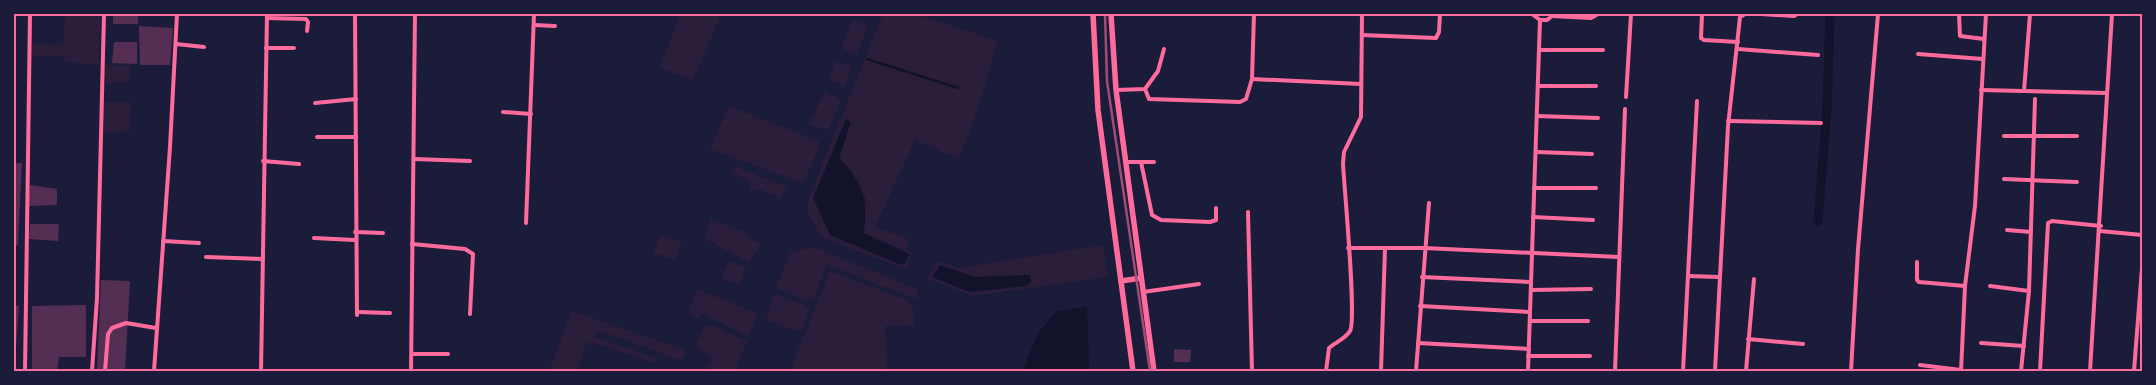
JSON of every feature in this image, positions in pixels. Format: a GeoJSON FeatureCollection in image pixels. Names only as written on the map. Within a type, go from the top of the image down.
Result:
{"type":"FeatureCollection","features":[{"type":"Feature","properties":{"kind":"main road"},"geometry":{"type":"LineString","coordinates":[[1093,14],[1098,110],[1133,371]]}},
{"type":"Feature","properties":{"kind":"main road"},"geometry":{"type":"LineString","coordinates":[[1111,14],[1116,90],[1154,371]]}},
{"type":"Feature","properties":{"kind":"main road"},"geometry":{"type":"LineString","coordinates":[[1121,282],[1141,278]]}},
{"type":"Feature","properties":{"kind":"street"},"geometry":{"type":"LineString","coordinates":[[25,371],[30,14]]}},
{"type":"Feature","properties":{"kind":"street"},"geometry":{"type":"LineString","coordinates":[[92,371],[97,298],[104,14]]}},
{"type":"Feature","properties":{"kind":"street"},"geometry":{"type":"LineString","coordinates":[[154,371],[177,14]]}},
{"type":"Feature","properties":{"kind":"street"},"geometry":{"type":"LineString","coordinates":[[355,14],[355,240],[357,314],[390,313]]}},
{"type":"Feature","properties":{"kind":"street"},"geometry":{"type":"LineString","coordinates":[[411,371],[413,354],[412,244],[415,14]]}},
{"type":"Feature","properties":{"kind":"street"},"geometry":{"type":"LineString","coordinates":[[526,223],[534,14]]}},
{"type":"Feature","properties":{"kind":"street"},"geometry":{"type":"LineString","coordinates":[[1145,90],[1149,99],[1240,102],[1246,99],[1250,92],[1252,79],[1254,14]]}},
{"type":"Feature","properties":{"kind":"street"},"geometry":{"type":"LineString","coordinates":[[1326,371],[1329,348],[1350,332],[1351,327],[1353,298],[1343,162],[1344,152],[1361,117],[1362,14]]}},
{"type":"Feature","properties":{"kind":"street"},"geometry":{"type":"LineString","coordinates":[[1362,34],[1436,38],[1439,32],[1440,14]]}},
{"type":"Feature","properties":{"kind":"street"},"geometry":{"type":"LineString","coordinates":[[1532,14],[1540,20],[1547,20],[1553,15],[1591,18],[1598,14]]}},
{"type":"Feature","properties":{"kind":"street"},"geometry":{"type":"LineString","coordinates":[[1626,97],[1631,14]]}},
{"type":"Feature","properties":{"kind":"street"},"geometry":{"type":"LineString","coordinates":[[1702,14],[1701,38],[1704,40],[1738,42]]}},
{"type":"Feature","properties":{"kind":"street"},"geometry":{"type":"LineString","coordinates":[[1761,14],[1794,16],[1797,14]]}},
{"type":"Feature","properties":{"kind":"street"},"geometry":{"type":"LineString","coordinates":[[1851,371],[1858,249],[1878,14]]}},
{"type":"Feature","properties":{"kind":"street"},"geometry":{"type":"LineString","coordinates":[[1959,14],[1960,36],[1984,40]]}},
{"type":"Feature","properties":{"kind":"street"},"geometry":{"type":"LineString","coordinates":[[1920,365],[1961,371],[1965,286],[1975,206],[1986,14]]}},
{"type":"Feature","properties":{"kind":"street"},"geometry":{"type":"LineString","coordinates":[[2024,91],[2030,14]]}},
{"type":"Feature","properties":{"kind":"street"},"geometry":{"type":"LineString","coordinates":[[2090,371],[2112,14]]}},
{"type":"Feature","properties":{"kind":"street"},"geometry":{"type":"LineString","coordinates":[[1715,371],[1728,121],[1742,15]]}},
{"type":"Feature","properties":{"kind":"street"},"geometry":{"type":"LineString","coordinates":[[261,371],[263,161],[267,16],[306,20],[308,22],[307,30]]}},
{"type":"Feature","properties":{"kind":"street"},"geometry":{"type":"LineString","coordinates":[[1528,371],[1540,20]]}},
{"type":"Feature","properties":{"kind":"street"},"geometry":{"type":"LineString","coordinates":[[534,25],[555,26]]}},
{"type":"Feature","properties":{"kind":"street"},"geometry":{"type":"LineString","coordinates":[[176,44],[204,47]]}},
{"type":"Feature","properties":{"kind":"street"},"geometry":{"type":"LineString","coordinates":[[266,48],[294,48]]}},
{"type":"Feature","properties":{"kind":"street"},"geometry":{"type":"LineString","coordinates":[[1145,90],[1158,71],[1164,49]]}},
{"type":"Feature","properties":{"kind":"street"},"geometry":{"type":"LineString","coordinates":[[1738,49],[1818,56]]}},
{"type":"Feature","properties":{"kind":"street"},"geometry":{"type":"LineString","coordinates":[[1539,50],[1603,50]]}},
{"type":"Feature","properties":{"kind":"street"},"geometry":{"type":"LineString","coordinates":[[1918,54],[1983,59]]}},
{"type":"Feature","properties":{"kind":"street"},"geometry":{"type":"LineString","coordinates":[[1252,79],[1361,84]]}},
{"type":"Feature","properties":{"kind":"street"},"geometry":{"type":"LineString","coordinates":[[1538,86],[1596,86]]}},
{"type":"Feature","properties":{"kind":"street"},"geometry":{"type":"LineString","coordinates":[[1116,90],[1145,90]]}},
{"type":"Feature","properties":{"kind":"street"},"geometry":{"type":"LineString","coordinates":[[1981,90],[2107,93]]}},
{"type":"Feature","properties":{"kind":"street"},"geometry":{"type":"LineString","coordinates":[[2021,371],[2029,291],[2036,99]]}},
{"type":"Feature","properties":{"kind":"street"},"geometry":{"type":"LineString","coordinates":[[315,103],[356,100]]}},
{"type":"Feature","properties":{"kind":"street"},"geometry":{"type":"LineString","coordinates":[[1683,371],[1697,101]]}},
{"type":"Feature","properties":{"kind":"street"},"geometry":{"type":"LineString","coordinates":[[1615,371],[1625,109]]}},
{"type":"Feature","properties":{"kind":"street"},"geometry":{"type":"LineString","coordinates":[[503,112],[531,114]]}},
{"type":"Feature","properties":{"kind":"street"},"geometry":{"type":"LineString","coordinates":[[1537,116],[1598,118]]}},
{"type":"Feature","properties":{"kind":"street"},"geometry":{"type":"LineString","coordinates":[[1728,121],[1821,123]]}},
{"type":"Feature","properties":{"kind":"street"},"geometry":{"type":"LineString","coordinates":[[2004,136],[2077,136]]}},
{"type":"Feature","properties":{"kind":"street"},"geometry":{"type":"LineString","coordinates":[[317,137],[356,137]]}},
{"type":"Feature","properties":{"kind":"street"},"geometry":{"type":"LineString","coordinates":[[1536,152],[1592,154]]}},
{"type":"Feature","properties":{"kind":"street"},"geometry":{"type":"LineString","coordinates":[[414,159],[470,161]]}},
{"type":"Feature","properties":{"kind":"street"},"geometry":{"type":"LineString","coordinates":[[263,161],[299,164]]}},
{"type":"Feature","properties":{"kind":"street"},"geometry":{"type":"LineString","coordinates":[[1125,162],[1154,162]]}},
{"type":"Feature","properties":{"kind":"street"},"geometry":{"type":"LineString","coordinates":[[1141,162],[1152,214],[1161,220],[1210,222],[1216,220],[1216,208]]}},
{"type":"Feature","properties":{"kind":"street"},"geometry":{"type":"LineString","coordinates":[[2004,179],[2077,182]]}},
{"type":"Feature","properties":{"kind":"street"},"geometry":{"type":"LineString","coordinates":[[1534,188],[1596,188]]}},
{"type":"Feature","properties":{"kind":"street"},"geometry":{"type":"LineString","coordinates":[[1416,371],[1428,202]]}},
{"type":"Feature","properties":{"kind":"street"},"geometry":{"type":"LineString","coordinates":[[1248,212],[1252,371]]}},
{"type":"Feature","properties":{"kind":"street"},"geometry":{"type":"LineString","coordinates":[[1533,217],[1593,220]]}},
{"type":"Feature","properties":{"kind":"street"},"geometry":{"type":"LineString","coordinates":[[2040,371],[2048,223],[2052,221],[2142,235]]}},
{"type":"Feature","properties":{"kind":"street"},"geometry":{"type":"LineString","coordinates":[[2007,230],[2032,232]]}},
{"type":"Feature","properties":{"kind":"street"},"geometry":{"type":"LineString","coordinates":[[355,232],[383,233]]}},
{"type":"Feature","properties":{"kind":"street"},"geometry":{"type":"LineString","coordinates":[[314,238],[355,240]]}},
{"type":"Feature","properties":{"kind":"street"},"geometry":{"type":"LineString","coordinates":[[163,241],[200,243]]}},
{"type":"Feature","properties":{"kind":"street"},"geometry":{"type":"LineString","coordinates":[[412,244],[465,249],[473,254],[470,314]]}},
{"type":"Feature","properties":{"kind":"street"},"geometry":{"type":"LineString","coordinates":[[1348,248],[1424,248],[1619,257]]}},
{"type":"Feature","properties":{"kind":"street"},"geometry":{"type":"LineString","coordinates":[[1381,371],[1385,248]]}},
{"type":"Feature","properties":{"kind":"street"},"geometry":{"type":"LineString","coordinates":[[206,257],[263,259]]}},
{"type":"Feature","properties":{"kind":"street"},"geometry":{"type":"LineString","coordinates":[[1917,262],[1917,280],[1919,282],[1965,286]]}},
{"type":"Feature","properties":{"kind":"street"},"geometry":{"type":"LineString","coordinates":[[2134,371],[2142,268]]}},
{"type":"Feature","properties":{"kind":"street"},"geometry":{"type":"LineString","coordinates":[[1688,276],[1719,277]]}},
{"type":"Feature","properties":{"kind":"street"},"geometry":{"type":"LineString","coordinates":[[1422,277],[1531,282]]}},
{"type":"Feature","properties":{"kind":"street"},"geometry":{"type":"LineString","coordinates":[[1746,371],[1754,278]]}},
{"type":"Feature","properties":{"kind":"street"},"geometry":{"type":"LineString","coordinates":[[1143,292],[1199,284]]}},
{"type":"Feature","properties":{"kind":"street"},"geometry":{"type":"LineString","coordinates":[[1990,286],[2029,291]]}},
{"type":"Feature","properties":{"kind":"street"},"geometry":{"type":"LineString","coordinates":[[1531,290],[1591,289]]}},
{"type":"Feature","properties":{"kind":"street"},"geometry":{"type":"LineString","coordinates":[[1420,306],[1530,312]]}},
{"type":"Feature","properties":{"kind":"street"},"geometry":{"type":"LineString","coordinates":[[1530,321],[1588,321]]}},
{"type":"Feature","properties":{"kind":"street"},"geometry":{"type":"LineString","coordinates":[[106,371],[108,334],[112,328],[126,323],[156,328]]}},
{"type":"Feature","properties":{"kind":"street"},"geometry":{"type":"LineString","coordinates":[[1748,339],[1803,344]]}},
{"type":"Feature","properties":{"kind":"street"},"geometry":{"type":"LineString","coordinates":[[1418,343],[1529,349]]}},
{"type":"Feature","properties":{"kind":"street"},"geometry":{"type":"LineString","coordinates":[[1981,343],[2024,346]]}},
{"type":"Feature","properties":{"kind":"street"},"geometry":{"type":"LineString","coordinates":[[413,354],[448,354]]}},
{"type":"Feature","properties":{"kind":"street"},"geometry":{"type":"LineString","coordinates":[[1528,356],[1590,356]]}},
{"type":"Feature","properties":{"kind":"shaded area"},"geometry":{"type":"Polygon","coordinates":[[[65,14],[88,16],[88,14],[100,14],[99,65],[66,62],[63,56],[32,56],[32,44],[62,45],[64,40],[65,14]]]}},
{"type":"Feature","properties":{"kind":"shaded area"},"geometry":{"type":"Polygon","coordinates":[[[680,14],[721,14],[693,80],[660,68],[680,14]]]}},
{"type":"Feature","properties":{"kind":"shaded area"},"geometry":{"type":"Polygon","coordinates":[[[883,14],[916,14],[998,41],[976,114],[959,159],[915,140],[875,227],[910,240],[907,249],[912,254],[905,269],[822,238],[807,212],[808,200],[883,14]],[[851,122],[813,198],[835,239],[902,249],[863,233],[866,198],[848,167],[839,158],[851,122]]]}},
{"type":"Feature","properties":{"kind":"shaded area"},"geometry":{"type":"Polygon","coordinates":[[[853,20],[868,26],[857,55],[841,48],[853,20]]]}},
{"type":"Feature","properties":{"kind":"shaded area"},"geometry":{"type":"Polygon","coordinates":[[[836,61],[852,67],[845,86],[829,80],[836,61]]]}},
{"type":"Feature","properties":{"kind":"shaded area"},"geometry":{"type":"Polygon","coordinates":[[[105,65],[131,65],[129,81],[106,84],[105,65]]]}},
{"type":"Feature","properties":{"kind":"shaded area"},"geometry":{"type":"Polygon","coordinates":[[[825,91],[841,100],[829,128],[825,130],[809,124],[825,91]]]}},
{"type":"Feature","properties":{"kind":"shaded area"},"geometry":{"type":"Polygon","coordinates":[[[131,102],[130,131],[104,132],[104,103],[131,102]]]}},
{"type":"Feature","properties":{"kind":"shaded area"},"geometry":{"type":"Polygon","coordinates":[[[729,106],[818,141],[819,148],[803,183],[710,149],[729,106]]]}},
{"type":"Feature","properties":{"kind":"shaded area"},"geometry":{"type":"Polygon","coordinates":[[[846,119],[851,122],[839,158],[854,176],[862,192],[865,210],[864,233],[909,254],[905,264],[899,264],[830,235],[813,198],[846,119]]]}},
{"type":"Feature","properties":{"kind":"shaded area"},"geometry":{"type":"Polygon","coordinates":[[[735,166],[787,187],[780,198],[759,189],[757,191],[749,188],[752,181],[731,173],[735,166]]]}},
{"type":"Feature","properties":{"kind":"shaded area"},"geometry":{"type":"Polygon","coordinates":[[[711,219],[748,233],[746,237],[762,244],[749,262],[705,239],[711,219]]]}},
{"type":"Feature","properties":{"kind":"shaded area"},"geometry":{"type":"Polygon","coordinates":[[[661,234],[682,242],[674,260],[653,252],[661,234]]]}},
{"type":"Feature","properties":{"kind":"shaded area"},"geometry":{"type":"Polygon","coordinates":[[[1103,245],[1108,277],[973,296],[928,279],[936,261],[959,268],[1103,245]],[[940,265],[932,277],[970,292],[1025,286],[1031,282],[1030,275],[975,277],[940,265]]]}},
{"type":"Feature","properties":{"kind":"shaded area"},"geometry":{"type":"Polygon","coordinates":[[[814,247],[917,289],[917,299],[827,265],[813,299],[808,298],[807,301],[776,288],[791,252],[814,247]]]}},
{"type":"Feature","properties":{"kind":"shaded area"},"geometry":{"type":"Polygon","coordinates":[[[729,261],[746,268],[739,285],[721,278],[729,261]]]}},
{"type":"Feature","properties":{"kind":"shaded area"},"geometry":{"type":"Polygon","coordinates":[[[940,265],[975,277],[1030,275],[1031,282],[1025,286],[970,292],[932,277],[940,265]]]}},
{"type":"Feature","properties":{"kind":"shaded area"},"geometry":{"type":"Polygon","coordinates":[[[830,271],[910,301],[913,307],[914,325],[885,326],[887,371],[790,371],[830,271]]]}},
{"type":"Feature","properties":{"kind":"shaded area"},"geometry":{"type":"Polygon","coordinates":[[[697,289],[757,313],[749,336],[702,314],[698,318],[688,314],[697,289]]]}},
{"type":"Feature","properties":{"kind":"shaded area"},"geometry":{"type":"Polygon","coordinates":[[[774,294],[806,305],[805,308],[809,309],[801,332],[766,321],[774,294]]]}},
{"type":"Feature","properties":{"kind":"shaded area"},"geometry":{"type":"Polygon","coordinates":[[[1087,307],[1089,371],[1024,371],[1038,333],[1057,311],[1087,307]]]}},
{"type":"Feature","properties":{"kind":"shaded area"},"geometry":{"type":"Polygon","coordinates":[[[572,311],[686,350],[684,358],[680,360],[598,330],[594,337],[656,358],[657,364],[587,341],[577,371],[549,371],[572,311]]]}},
{"type":"Feature","properties":{"kind":"shaded area"},"geometry":{"type":"Polygon","coordinates":[[[712,325],[747,341],[735,371],[705,371],[712,358],[695,346],[704,327],[712,325]]]}},
{"type":"Feature","properties":{"kind":"building"},"geometry":{"type":"Polygon","coordinates":[[[113,14],[138,14],[138,24],[113,24],[113,14]]]}},
{"type":"Feature","properties":{"kind":"building"},"geometry":{"type":"Polygon","coordinates":[[[139,26],[173,28],[170,65],[140,65],[139,26]]]}},
{"type":"Feature","properties":{"kind":"building"},"geometry":{"type":"Polygon","coordinates":[[[114,42],[137,42],[137,64],[112,63],[114,42]]]}},
{"type":"Feature","properties":{"kind":"building"},"geometry":{"type":"Polygon","coordinates":[[[14,163],[22,163],[18,245],[14,245],[14,163]]]}},
{"type":"Feature","properties":{"kind":"building"},"geometry":{"type":"Polygon","coordinates":[[[30,185],[57,189],[57,205],[28,206],[30,185]]]}},
{"type":"Feature","properties":{"kind":"building"},"geometry":{"type":"Polygon","coordinates":[[[30,224],[59,224],[58,241],[29,239],[30,224]]]}},
{"type":"Feature","properties":{"kind":"building"},"geometry":{"type":"Polygon","coordinates":[[[101,280],[130,281],[125,371],[97,371],[101,280]]]}},
{"type":"Feature","properties":{"kind":"building"},"geometry":{"type":"Polygon","coordinates":[[[86,305],[86,357],[59,357],[57,371],[32,371],[32,306],[86,305]]]}},
{"type":"Feature","properties":{"kind":"building"},"geometry":{"type":"Polygon","coordinates":[[[14,306],[19,306],[15,362],[14,362],[14,306]]]}},
{"type":"Feature","properties":{"kind":"building"},"geometry":{"type":"Polygon","coordinates":[[[1174,349],[1191,350],[1190,362],[1174,362],[1174,349]]]}},
{"type":"Feature","properties":{"kind":"waterway"},"geometry":{"type":"LineString","coordinates":[[1818,221],[1827,108],[1830,14]]}},
{"type":"Feature","properties":{"kind":"waterway"},"geometry":{"type":"LineString","coordinates":[[867,59],[958,88]]}},
{"type":"Feature","properties":{"kind":"railway"},"geometry":{"type":"LineString","coordinates":[[1105,14],[1107,81],[1150,371]]}}]}
